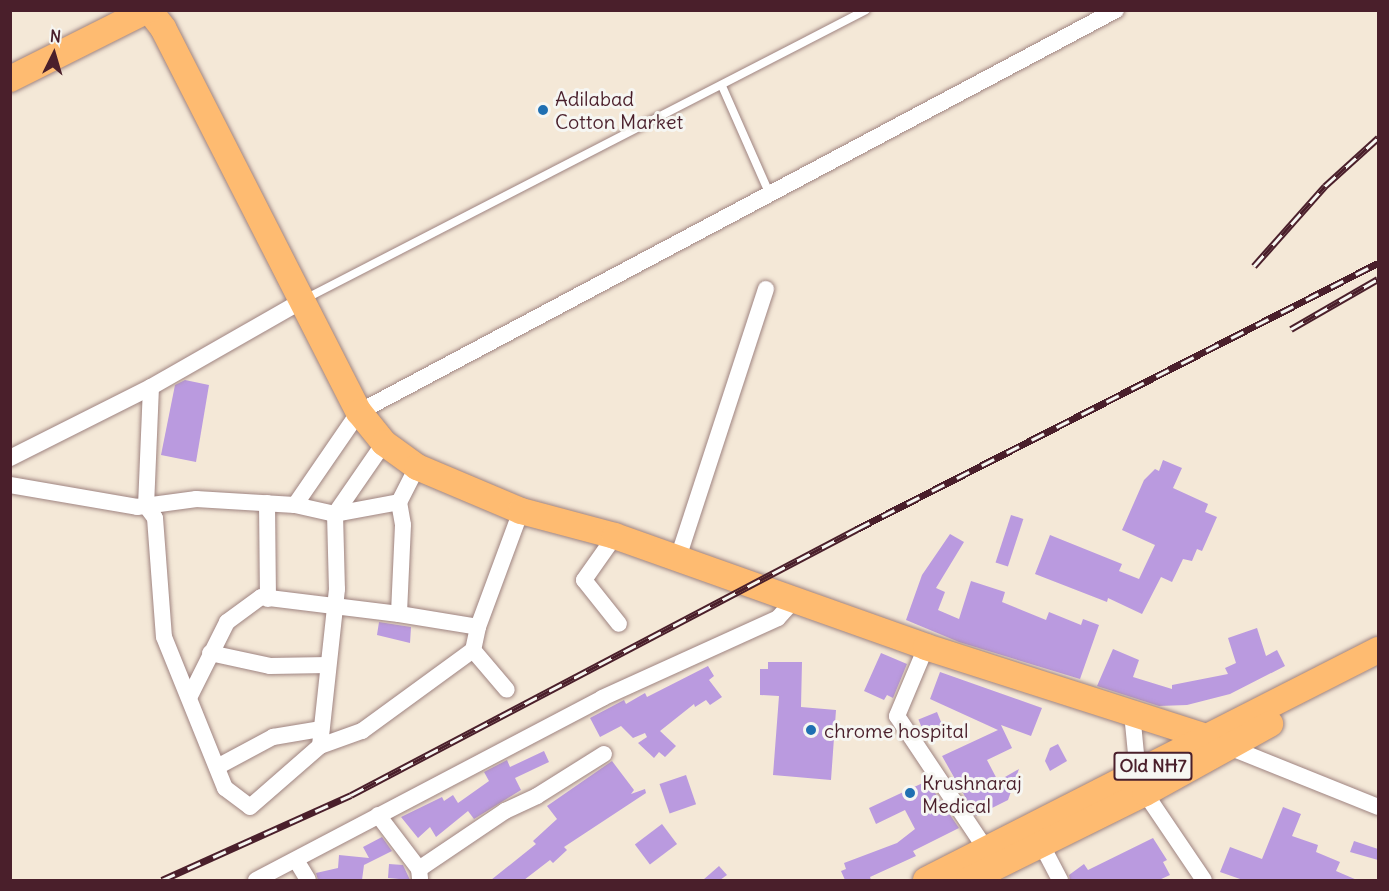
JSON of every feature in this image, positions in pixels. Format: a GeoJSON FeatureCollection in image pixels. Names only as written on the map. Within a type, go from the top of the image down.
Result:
{"type":"FeatureCollection","features":[{"type":"Feature","properties":{"kind":"main road"},"geometry":{"type":"LineString","coordinates":[[10,79],[149,10],[163,28],[300,302],[359,411],[384,443],[417,467],[521,511],[615,536],[926,647],[1217,742],[1378,666]]}},
{"type":"Feature","properties":{"kind":"main road","name":"Old NH7"},"geometry":{"type":"LineString","coordinates":[[926,880],[987,851],[1037,837],[1217,742],[1378,650]]}},
{"type":"Feature","properties":{"kind":"main road"},"geometry":{"type":"LineString","coordinates":[[972,880],[1037,837]]}},
{"type":"Feature","properties":{"kind":"street"},"geometry":{"type":"LineString","coordinates":[[295,505],[359,411],[770,196],[1116,10]]}},
{"type":"Feature","properties":{"kind":"street"},"geometry":{"type":"LineString","coordinates":[[678,558],[766,290]]}},
{"type":"Feature","properties":{"kind":"street"},"geometry":{"type":"LineString","coordinates":[[10,458],[152,387],[300,302]]}},
{"type":"Feature","properties":{"kind":"street"},"geometry":{"type":"LineString","coordinates":[[152,387],[146,506],[155,518],[164,637],[190,696],[225,788],[250,807],[320,747],[362,730],[473,650],[478,627],[521,511]]}},
{"type":"Feature","properties":{"kind":"street"},"geometry":{"type":"LineString","coordinates":[[320,747],[335,606],[335,514],[384,443]]}},
{"type":"Feature","properties":{"kind":"street"},"geometry":{"type":"LineString","coordinates":[[399,614],[403,525],[399,502],[417,467]]}},
{"type":"Feature","properties":{"kind":"street"},"geometry":{"type":"LineString","coordinates":[[10,484],[146,506],[196,499],[295,505],[335,514],[399,502]]}},
{"type":"Feature","properties":{"kind":"street"},"geometry":{"type":"LineString","coordinates":[[267,503],[268,599]]}},
{"type":"Feature","properties":{"kind":"street"},"geometry":{"type":"LineString","coordinates":[[615,536],[584,580],[619,624]]}},
{"type":"Feature","properties":{"kind":"street"},"geometry":{"type":"LineString","coordinates":[[190,696],[227,622],[261,597],[399,614],[478,627]]}},
{"type":"Feature","properties":{"kind":"street"},"geometry":{"type":"LineString","coordinates":[[256,880],[602,698],[778,618],[794,600]]}},
{"type":"Feature","properties":{"kind":"street"},"geometry":{"type":"LineString","coordinates":[[926,647],[897,716],[987,851]]}},
{"type":"Feature","properties":{"kind":"street"},"geometry":{"type":"LineString","coordinates":[[473,650],[507,690]]}},
{"type":"Feature","properties":{"kind":"street"},"geometry":{"type":"LineString","coordinates":[[210,653],[270,666],[328,665]]}},
{"type":"Feature","properties":{"kind":"street"},"geometry":{"type":"LineString","coordinates":[[1132,713],[1142,783],[1204,880]]}},
{"type":"Feature","properties":{"kind":"street"},"geometry":{"type":"LineString","coordinates":[[218,767],[273,737],[321,729]]}},
{"type":"Feature","properties":{"kind":"street"},"geometry":{"type":"LineString","coordinates":[[1217,742],[1378,807]]}},
{"type":"Feature","properties":{"kind":"street"},"geometry":{"type":"LineString","coordinates":[[378,815],[419,875],[505,811],[537,796],[604,754]]}},
{"type":"Feature","properties":{"kind":"street"},"geometry":{"type":"LineString","coordinates":[[1037,837],[1060,880]]}},
{"type":"Feature","properties":{"kind":"street"},"geometry":{"type":"LineString","coordinates":[[296,860],[308,880]]}},
{"type":"Feature","properties":{"kind":"lane"},"geometry":{"type":"LineString","coordinates":[[300,302],[866,10]]}},
{"type":"Feature","properties":{"kind":"lane"},"geometry":{"type":"LineString","coordinates":[[722,86],[770,196]]}},
{"type":"Feature","properties":{"kind":"building"},"geometry":{"type":"Polygon","coordinates":[[[185,380],[209,385],[196,462],[161,455],[175,385],[185,380]]]}},
{"type":"Feature","properties":{"kind":"building"},"geometry":{"type":"Polygon","coordinates":[[[1163,460],[1182,468],[1173,488],[1208,504],[1205,512],[1217,517],[1202,551],[1197,549],[1192,561],[1183,559],[1172,582],[1161,577],[1142,614],[1108,598],[1107,602],[1035,574],[1050,535],[1122,564],[1119,571],[1139,579],[1155,545],[1122,530],[1144,480],[1155,469],[1159,471],[1163,460]]]}},
{"type":"Feature","properties":{"kind":"building"},"geometry":{"type":"Polygon","coordinates":[[[1011,515],[1023,519],[1008,567],[996,563],[1011,515]]]}},
{"type":"Feature","properties":{"kind":"building"},"geometry":{"type":"Polygon","coordinates":[[[950,534],[964,542],[936,588],[945,592],[938,610],[959,619],[971,581],[1005,592],[1002,602],[1046,620],[1049,612],[1081,625],[1083,619],[1099,625],[1080,679],[959,642],[906,620],[922,575],[950,534]]]}},
{"type":"Feature","properties":{"kind":"building"},"geometry":{"type":"Polygon","coordinates":[[[379,622],[411,627],[410,643],[377,635],[379,622]]]}},
{"type":"Feature","properties":{"kind":"building"},"geometry":{"type":"Polygon","coordinates":[[[1257,628],[1266,656],[1277,650],[1285,666],[1230,694],[1187,705],[1159,706],[1097,686],[1113,649],[1139,660],[1133,677],[1172,689],[1172,685],[1228,674],[1225,668],[1236,663],[1228,638],[1257,628]]]}},
{"type":"Feature","properties":{"kind":"building"},"geometry":{"type":"Polygon","coordinates":[[[881,653],[907,664],[893,698],[887,695],[884,700],[864,691],[881,653]]]}},
{"type":"Feature","properties":{"kind":"building"},"geometry":{"type":"Polygon","coordinates":[[[768,662],[802,662],[801,707],[836,710],[831,780],[773,775],[779,696],[760,695],[760,669],[768,669],[768,662]]]}},
{"type":"Feature","properties":{"kind":"building"},"geometry":{"type":"Polygon","coordinates":[[[708,666],[714,676],[709,680],[722,697],[710,705],[706,700],[695,707],[694,704],[660,731],[676,746],[665,757],[659,752],[654,758],[638,743],[647,737],[645,733],[633,738],[621,726],[600,737],[590,718],[624,700],[626,704],[645,693],[647,697],[708,666]]]}},
{"type":"Feature","properties":{"kind":"building"},"geometry":{"type":"Polygon","coordinates":[[[940,672],[1042,708],[1031,736],[1001,725],[1012,748],[987,760],[998,781],[1019,769],[1008,800],[976,816],[942,756],[998,730],[930,699],[940,672]]]}},
{"type":"Feature","properties":{"kind":"building"},"geometry":{"type":"Polygon","coordinates":[[[937,712],[943,727],[924,734],[918,719],[937,712]]]}},
{"type":"Feature","properties":{"kind":"building"},"geometry":{"type":"Polygon","coordinates":[[[1058,744],[1067,761],[1050,771],[1045,761],[1050,748],[1058,744]]]}},
{"type":"Feature","properties":{"kind":"building"},"geometry":{"type":"Polygon","coordinates":[[[544,751],[549,762],[515,778],[521,790],[474,819],[468,811],[436,837],[430,827],[418,838],[401,817],[442,797],[444,801],[453,795],[458,803],[489,781],[484,772],[507,760],[510,767],[544,751]]]}},
{"type":"Feature","properties":{"kind":"building"},"geometry":{"type":"Polygon","coordinates":[[[612,761],[634,790],[631,794],[645,789],[646,793],[564,847],[567,850],[553,863],[550,860],[524,880],[491,880],[536,844],[533,841],[557,819],[547,806],[612,761]]]}},
{"type":"Feature","properties":{"kind":"building"},"geometry":{"type":"Polygon","coordinates":[[[686,775],[696,804],[670,813],[660,784],[686,775]]]}},
{"type":"Feature","properties":{"kind":"building"},"geometry":{"type":"Polygon","coordinates":[[[927,781],[959,828],[913,851],[916,856],[870,877],[871,880],[845,880],[841,871],[846,869],[844,863],[897,843],[915,829],[905,810],[876,824],[869,808],[927,781]]]}},
{"type":"Feature","properties":{"kind":"building"},"geometry":{"type":"Polygon","coordinates":[[[1283,807],[1301,814],[1292,836],[1318,845],[1316,852],[1340,862],[1336,871],[1357,880],[1243,880],[1220,872],[1230,847],[1262,859],[1283,807]]]}},
{"type":"Feature","properties":{"kind":"building"},"geometry":{"type":"Polygon","coordinates":[[[662,824],[677,844],[650,864],[635,844],[662,824]]]}},
{"type":"Feature","properties":{"kind":"building"},"geometry":{"type":"Polygon","coordinates":[[[382,837],[392,851],[364,865],[362,880],[318,880],[316,873],[338,868],[339,855],[369,858],[363,847],[382,837]]]}},
{"type":"Feature","properties":{"kind":"building"},"geometry":{"type":"Polygon","coordinates":[[[1153,838],[1167,860],[1163,862],[1170,875],[1159,880],[1070,880],[1069,875],[1084,864],[1088,870],[1153,838]]]}},
{"type":"Feature","properties":{"kind":"building"},"geometry":{"type":"Polygon","coordinates":[[[1354,841],[1378,849],[1378,860],[1350,852],[1354,841]]]}},
{"type":"Feature","properties":{"kind":"building"},"geometry":{"type":"Polygon","coordinates":[[[389,864],[403,865],[410,880],[388,878],[389,864]]]}},
{"type":"Feature","properties":{"kind":"building"},"geometry":{"type":"Polygon","coordinates":[[[719,866],[727,875],[720,880],[703,880],[719,866]]]}},
{"type":"Feature","properties":{"kind":"railway"},"geometry":{"type":"LineString","coordinates":[[1254,266],[1325,186],[1378,138]]}},
{"type":"Feature","properties":{"kind":"railway"},"geometry":{"type":"LineString","coordinates":[[162,880],[351,795],[857,529],[1378,263]]}},
{"type":"Feature","properties":{"kind":"railway"},"geometry":{"type":"LineString","coordinates":[[1291,329],[1378,279]]}},
{"type":"Feature","properties":{"kind":"place","name":"Adilabad Cotton Market"},"geometry":{"type":"Point","coordinates":[543,110]}},
{"type":"Feature","properties":{"kind":"place","name":"chrome hospital"},"geometry":{"type":"Point","coordinates":[811,730]}},
{"type":"Feature","properties":{"kind":"place","name":"Krushnaraj Medical"},"geometry":{"type":"Point","coordinates":[910,793]}}]}
